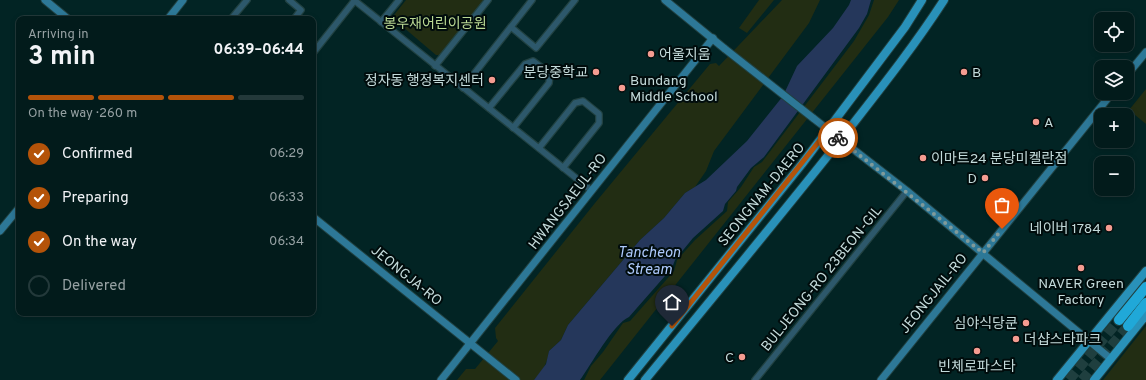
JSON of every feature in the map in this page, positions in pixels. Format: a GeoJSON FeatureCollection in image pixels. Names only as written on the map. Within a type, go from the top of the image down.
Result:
{"type":"FeatureCollection","features":[{"type":"Feature","properties":{"kind":"highway"},"geometry":{"type":"LineString","coordinates":[[1146,286],[1123,323],[1146,303]]}},
{"type":"Feature","properties":{"kind":"main road"},"geometry":{"type":"LineString","coordinates":[[45,0],[64,16]]}},
{"type":"Feature","properties":{"kind":"main road"},"geometry":{"type":"LineString","coordinates":[[170,16],[183,0]]}},
{"type":"Feature","properties":{"kind":"main road"},"geometry":{"type":"LineString","coordinates":[[665,0],[840,140],[907,191],[1111,359]]}},
{"type":"Feature","properties":{"kind":"main road","name":"SEONGNAM-DAERO"},"geometry":{"type":"LineString","coordinates":[[628,380],[828,130],[905,27],[922,0]]}},
{"type":"Feature","properties":{"kind":"main road","name":"SEONGNAM-DAERO"},"geometry":{"type":"LineString","coordinates":[[645,380],[810,180],[924,31],[944,0]]}},
{"type":"Feature","properties":{"kind":"main road","name":"HWANGSAEUL-RO"},"geometry":{"type":"LineString","coordinates":[[441,380],[713,38]]}},
{"type":"Feature","properties":{"kind":"main road"},"geometry":{"type":"LineString","coordinates":[[1134,67],[1146,52]]}},
{"type":"Feature","properties":{"kind":"main road","name":"JEONGJAIL-RO"},"geometry":{"type":"LineString","coordinates":[[881,380],[1106,100]]}},
{"type":"Feature","properties":{"kind":"main road"},"geometry":{"type":"LineString","coordinates":[[0,231],[16,212]]}},
{"type":"Feature","properties":{"kind":"main road","name":"JEONGJA-RO"},"geometry":{"type":"LineString","coordinates":[[316,219],[516,380]]}},
{"type":"Feature","properties":{"kind":"main road"},"geometry":{"type":"LineString","coordinates":[[1057,380],[1090,342],[1146,272]]}},
{"type":"Feature","properties":{"kind":"main road"},"geometry":{"type":"LineString","coordinates":[[1094,380],[1146,315]]}},
{"type":"Feature","properties":{"kind":"street"},"geometry":{"type":"LineString","coordinates":[[234,16],[247,0]]}},
{"type":"Feature","properties":{"kind":"street"},"geometry":{"type":"LineString","coordinates":[[289,0],[301,10],[296,16]]}},
{"type":"Feature","properties":{"kind":"street"},"geometry":{"type":"LineString","coordinates":[[316,49],[355,0],[435,66],[591,190]]}},
{"type":"Feature","properties":{"kind":"street"},"geometry":{"type":"LineString","coordinates":[[381,22],[399,0]]}},
{"type":"Feature","properties":{"kind":"street"},"geometry":{"type":"LineString","coordinates":[[435,66],[488,0]]}},
{"type":"Feature","properties":{"kind":"street"},"geometry":{"type":"LineString","coordinates":[[511,27],[536,48],[575,0]]}},
{"type":"Feature","properties":{"kind":"street"},"geometry":{"type":"LineString","coordinates":[[463,88],[530,1]]}},
{"type":"Feature","properties":{"kind":"street"},"geometry":{"type":"LineString","coordinates":[[489,108],[525,64],[533,61],[550,74],[549,83],[513,128]]}},
{"type":"Feature","properties":{"kind":"street"},"geometry":{"type":"LineString","coordinates":[[539,148],[575,103],[583,101],[599,114],[599,123],[563,168]]}},
{"type":"Feature","properties":{"kind":"street","name":"BULJEONG-RO 23BEON-GIL"},"geometry":{"type":"LineString","coordinates":[[755,380],[907,191]]}},
{"type":"Feature","properties":{"kind":"green space","name":"봉우재어린이공원"},"geometry":{"type":"Polygon","coordinates":[[[406,0],[484,0],[440,55],[436,55],[396,21],[394,15],[406,0]]]}},
{"type":"Feature","properties":{"kind":"green space"},"geometry":{"type":"Polygon","coordinates":[[[759,0],[774,0],[747,33],[739,28],[759,0]]]}},
{"type":"Feature","properties":{"kind":"green space"},"geometry":{"type":"Polygon","coordinates":[[[782,0],[820,0],[809,23],[714,151],[706,171],[695,187],[685,193],[664,218],[640,240],[568,325],[561,340],[549,351],[546,363],[537,377],[534,380],[457,380],[466,369],[475,369],[498,341],[496,338],[495,328],[595,203],[710,64],[716,63],[719,66],[782,0]]]}},
{"type":"Feature","properties":{"kind":"green space"},"geometry":{"type":"Polygon","coordinates":[[[874,0],[899,0],[888,17],[600,380],[584,380],[591,366],[603,352],[623,323],[630,321],[674,271],[677,260],[695,240],[727,211],[728,202],[741,187],[754,167],[762,162],[854,41],[869,15],[874,0]]]}},
{"type":"Feature","properties":{"kind":"green space"},"geometry":{"type":"Polygon","coordinates":[[[1146,89],[1146,124],[1134,114],[1134,108],[1131,108],[1146,89]]]}},
{"type":"Feature","properties":{"kind":"green space"},"geometry":{"type":"Polygon","coordinates":[[[1146,326],[1146,380],[1103,380],[1146,326]]]}},
{"type":"Feature","properties":{"kind":"water","name":"Tancheon Stream"},"geometry":{"type":"Polygon","coordinates":[[[851,0],[871,0],[867,14],[859,28],[764,157],[751,168],[737,187],[736,191],[725,204],[723,211],[693,238],[675,260],[672,268],[629,317],[623,321],[609,336],[580,380],[534,380],[546,364],[549,351],[561,340],[568,325],[640,240],[664,218],[685,193],[706,180],[747,141],[783,96],[797,66],[833,28],[851,0]]]}},
{"type":"Feature","properties":{"kind":"tunnel"},"geometry":{"type":"LineString","coordinates":[[1069,380],[1119,320]]}},
{"type":"Feature","properties":{"kind":"tunnel"},"geometry":{"type":"LineString","coordinates":[[1082,380],[1128,326]]}},
{"type":"Feature","properties":{"kind":"way so far"},"geometry":{"type":"LineString","coordinates":[[838,138],[907,191],[983,253],[1002,229]]}},
{"type":"Feature","properties":{"kind":"place","name":"어울지움"},"geometry":{"type":"Point","coordinates":[651,54]}},
{"type":"Feature","properties":{"kind":"place","name":"분당중학교"},"geometry":{"type":"Point","coordinates":[596,72]}},
{"type":"Feature","properties":{"kind":"place","name":"B"},"geometry":{"type":"Point","coordinates":[964,72]}},
{"type":"Feature","properties":{"kind":"place","name":"정자동 행정복지센터"},"geometry":{"type":"Point","coordinates":[492,80]}},
{"type":"Feature","properties":{"kind":"place","name":"Bundang Middle School"},"geometry":{"type":"Point","coordinates":[622,88]}},
{"type":"Feature","properties":{"kind":"place","name":"A"},"geometry":{"type":"Point","coordinates":[1036,122]}},
{"type":"Feature","properties":{"kind":"place","name":"이마트24 분당미켈란점"},"geometry":{"type":"Point","coordinates":[923,158]}},
{"type":"Feature","properties":{"kind":"place","name":"D"},"geometry":{"type":"Point","coordinates":[985,178]}},
{"type":"Feature","properties":{"kind":"place","name":"네이버 1784"},"geometry":{"type":"Point","coordinates":[1109,228]}},
{"type":"Feature","properties":{"kind":"place","name":"NAVER Green Factory"},"geometry":{"type":"Point","coordinates":[1081,268]}},
{"type":"Feature","properties":{"kind":"place","name":"심야식당쿤"},"geometry":{"type":"Point","coordinates":[1026,323]}},
{"type":"Feature","properties":{"kind":"place","name":"더샵스타파크"},"geometry":{"type":"Point","coordinates":[1016,339]}},
{"type":"Feature","properties":{"kind":"place","name":"빈체로파스타"},"geometry":{"type":"Point","coordinates":[977,351]}},
{"type":"Feature","properties":{"kind":"place","name":"C"},"geometry":{"type":"Point","coordinates":[742,357]}},
{"type":"Feature","properties":{"kind":"route"},"geometry":{"type":"LineString","coordinates":[[672,326],[828,130],[838,138]]}}]}
